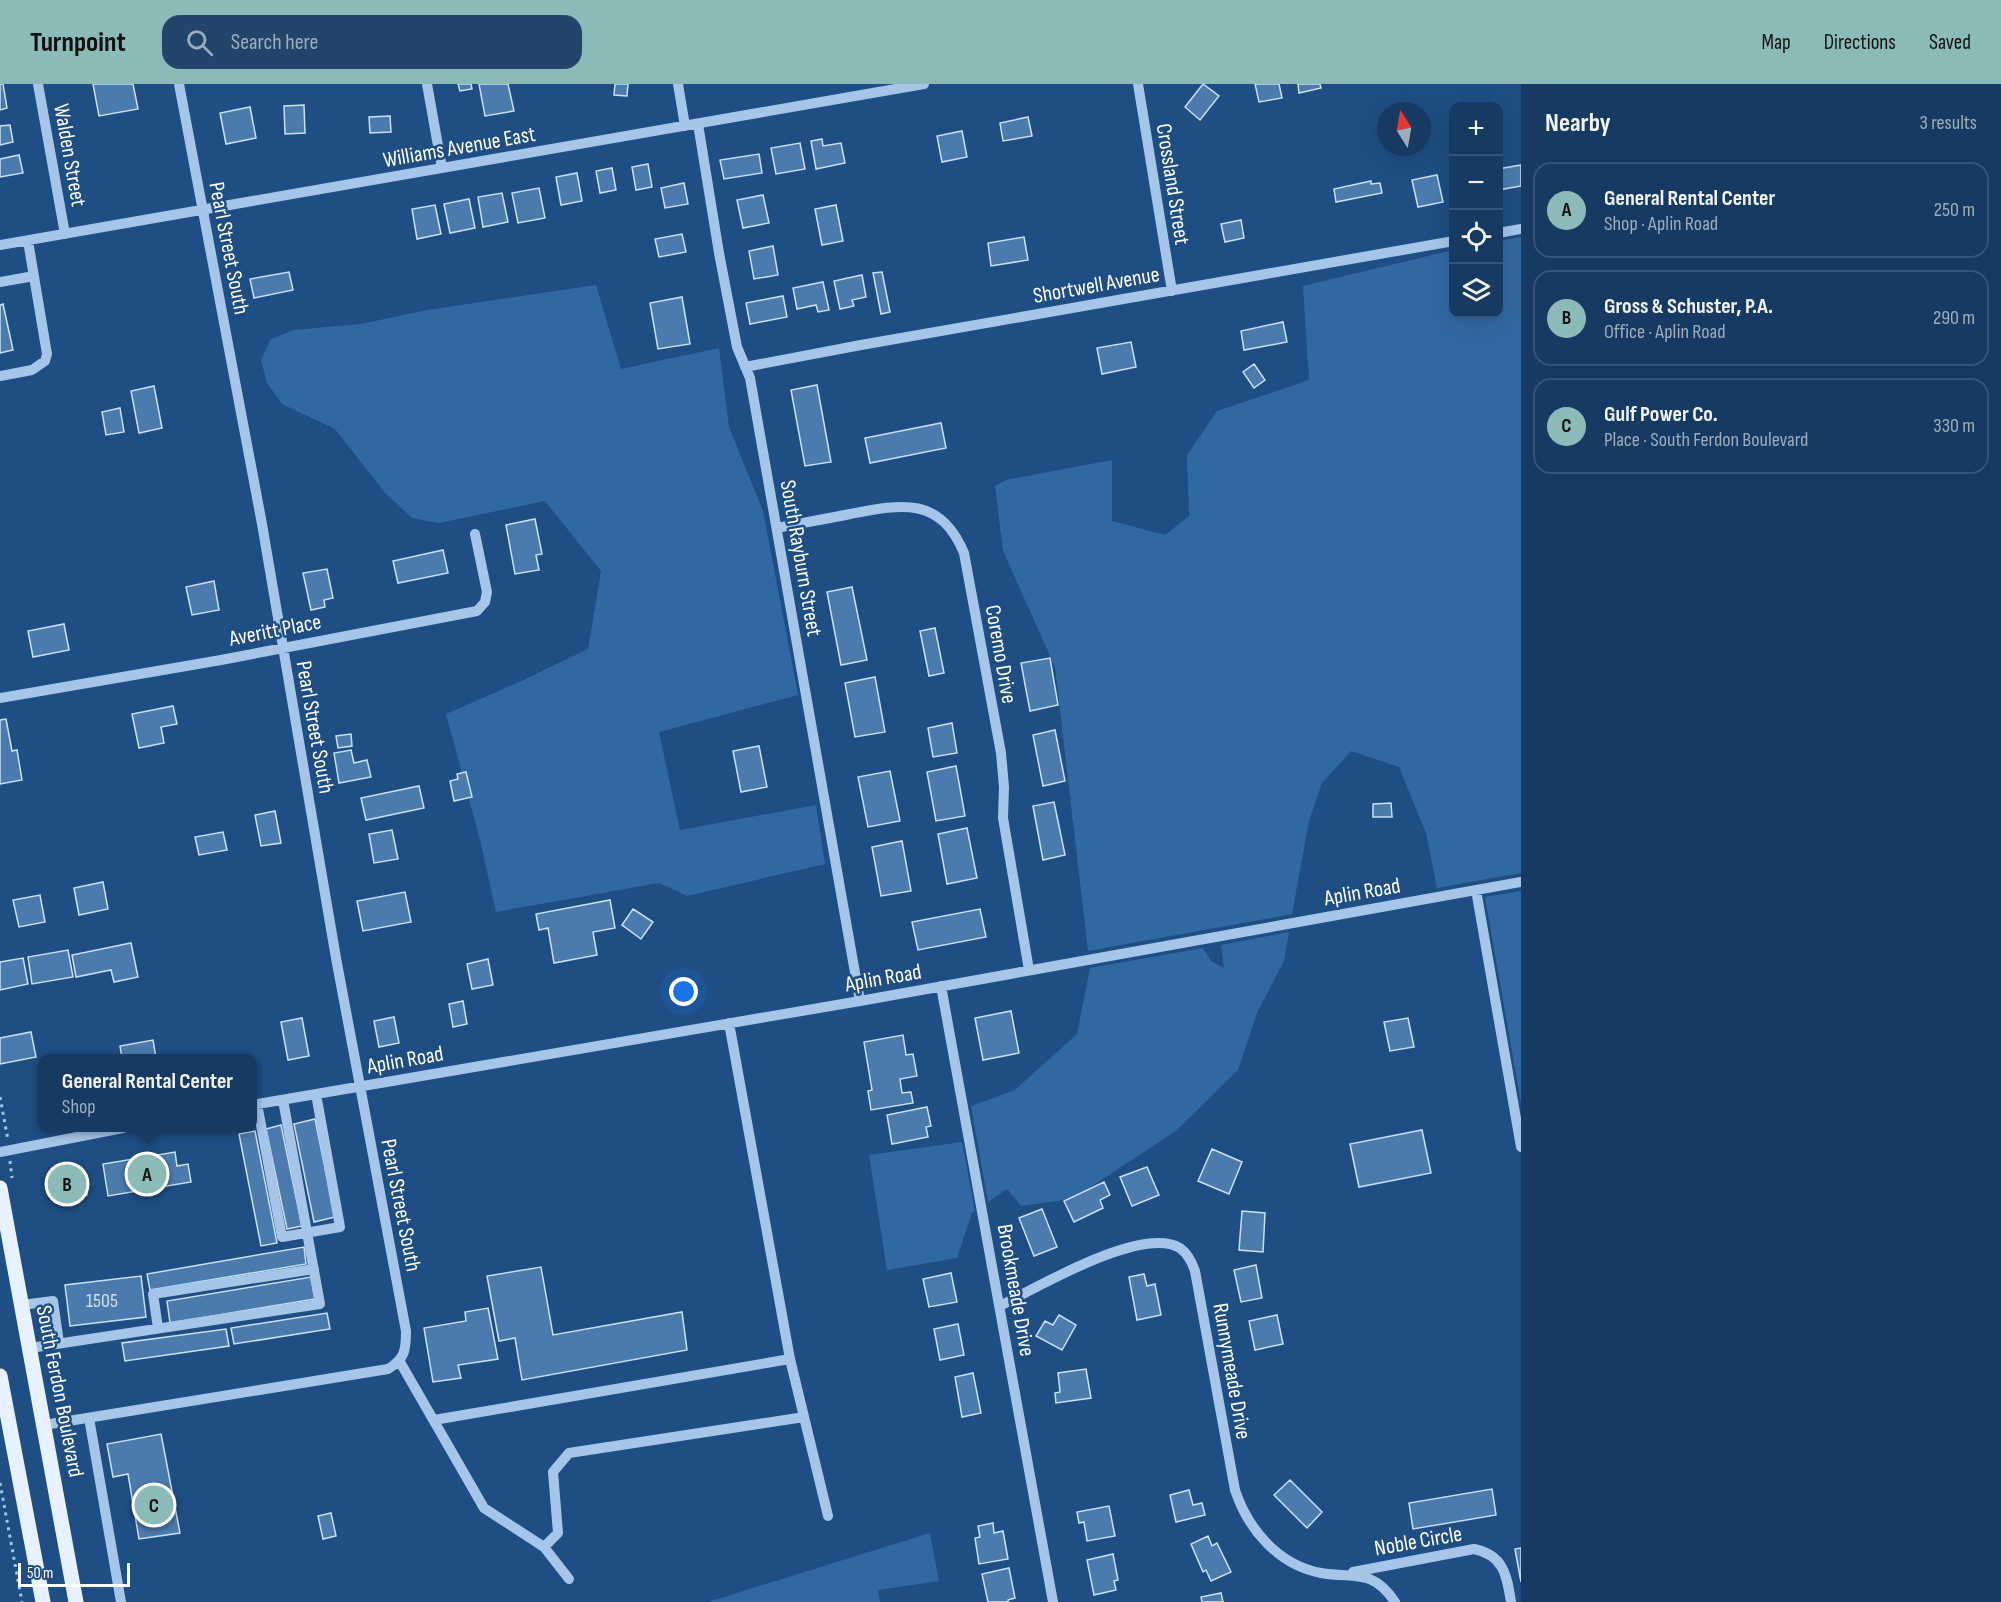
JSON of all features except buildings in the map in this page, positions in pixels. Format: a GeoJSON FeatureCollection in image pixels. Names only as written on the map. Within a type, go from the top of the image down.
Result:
{"type":"FeatureCollection","features":[{"type":"Feature","properties":{"kind":"main road","name":"South Ferdon Boulevard"},"geometry":{"type":"LineString","coordinates":[[0,1188],[76,1602]]}},
{"type":"Feature","properties":{"kind":"main road"},"geometry":{"type":"LineString","coordinates":[[0,1376],[43,1602]]}},
{"type":"Feature","properties":{"kind":"street","name":"Walden Street"},"geometry":{"type":"LineString","coordinates":[[38,84],[65,234]]}},
{"type":"Feature","properties":{"kind":"street","name":"Pearl Street South"},"geometry":{"type":"LineString","coordinates":[[179,84],[262,524],[406,1331],[406,1347],[400,1362]]}},
{"type":"Feature","properties":{"kind":"street"},"geometry":{"type":"LineString","coordinates":[[427,84],[442,168]]}},
{"type":"Feature","properties":{"kind":"street"},"geometry":{"type":"LineString","coordinates":[[678,84],[686,126]]}},
{"type":"Feature","properties":{"kind":"street","name":"Williams Avenue East"},"geometry":{"type":"LineString","coordinates":[[0,246],[924,84]]}},
{"type":"Feature","properties":{"kind":"street","name":"Crossland Street"},"geometry":{"type":"LineString","coordinates":[[1138,84],[1172,291]]}},
{"type":"Feature","properties":{"kind":"street","name":"South Rayburn Street"},"geometry":{"type":"LineString","coordinates":[[698,124],[737,347],[750,378],[860,1001]]}},
{"type":"Feature","properties":{"kind":"street"},"geometry":{"type":"LineString","coordinates":[[1503,232],[1521,229]]}},
{"type":"Feature","properties":{"kind":"street"},"geometry":{"type":"LineString","coordinates":[[0,376],[32,370],[45,361],[47,354],[28,240]]}},
{"type":"Feature","properties":{"kind":"street","name":"Shortwell Avenue"},"geometry":{"type":"LineString","coordinates":[[745,367],[1449,242]]}},
{"type":"Feature","properties":{"kind":"street"},"geometry":{"type":"LineString","coordinates":[[0,282],[34,276]]}},
{"type":"Feature","properties":{"kind":"street","name":"Coremo Drive"},"geometry":{"type":"LineString","coordinates":[[777,528],[902,506],[932,513],[952,529],[958,539],[964,553],[1000,753],[1004,787],[1003,818],[1029,970]]}},
{"type":"Feature","properties":{"kind":"street","name":"Averitt Place"},"geometry":{"type":"LineString","coordinates":[[0,698],[477,611],[486,602],[487,592],[475,534]]}},
{"type":"Feature","properties":{"kind":"street","name":"Aplin Road"},"geometry":{"type":"LineString","coordinates":[[257,1105],[860,1001],[1521,882]]}},
{"type":"Feature","properties":{"kind":"street"},"geometry":{"type":"LineString","coordinates":[[1476,890],[1515,1082],[1521,1147]]}},
{"type":"Feature","properties":{"kind":"street","name":"Brookmeade Drive"},"geometry":{"type":"LineString","coordinates":[[941,986],[1053,1602]]}},
{"type":"Feature","properties":{"kind":"street"},"geometry":{"type":"LineString","coordinates":[[729,1023],[790,1359],[828,1516]]}},
{"type":"Feature","properties":{"kind":"street"},"geometry":{"type":"LineString","coordinates":[[257,1115],[282,1238],[340,1227],[315,1094]]}},
{"type":"Feature","properties":{"kind":"street"},"geometry":{"type":"LineString","coordinates":[[30,1348],[320,1304],[284,1100]]}},
{"type":"Feature","properties":{"kind":"street"},"geometry":{"type":"LineString","coordinates":[[0,1152],[102,1132]]}},
{"type":"Feature","properties":{"kind":"street","name":"Runnymeade Drive"},"geometry":{"type":"LineString","coordinates":[[1000,1306],[1115,1251],[1161,1243],[1179,1248],[1185,1253],[1195,1271],[1234,1490],[1248,1521],[1272,1549],[1301,1567],[1335,1575],[1359,1575],[1374,1581],[1387,1591],[1395,1602]]}},
{"type":"Feature","properties":{"kind":"street"},"geometry":{"type":"LineString","coordinates":[[158,1328],[153,1294],[314,1269]]}},
{"type":"Feature","properties":{"kind":"street"},"geometry":{"type":"LineString","coordinates":[[22,1305],[54,1301],[59,1343]]}},
{"type":"Feature","properties":{"kind":"street"},"geometry":{"type":"LineString","coordinates":[[434,1420],[790,1359]]}},
{"type":"Feature","properties":{"kind":"street"},"geometry":{"type":"LineString","coordinates":[[44,1425],[388,1369],[400,1362],[484,1508],[544,1546],[569,1579]]}},
{"type":"Feature","properties":{"kind":"street"},"geometry":{"type":"LineString","coordinates":[[544,1546],[558,1533],[553,1472],[569,1453],[804,1417]]}},
{"type":"Feature","properties":{"kind":"street"},"geometry":{"type":"LineString","coordinates":[[88,1418],[121,1602]]}},
{"type":"Feature","properties":{"kind":"street","name":"Noble Circle"},"geometry":{"type":"LineString","coordinates":[[1335,1575],[1474,1550],[1485,1551],[1495,1557],[1502,1566],[1512,1602]]}},
{"type":"Feature","properties":{"kind":"path"},"geometry":{"type":"LineString","coordinates":[[0,1483],[22,1602]]}},
{"type":"Feature","properties":{"kind":"shaded area"},"geometry":{"type":"Polygon","coordinates":[[[1521,237],[1521,873],[1437,888],[1426,833],[1399,767],[1351,751],[1322,783],[1309,821],[1292,914],[1088,951],[1055,667],[1003,551],[995,486],[1006,480],[1112,460],[1112,521],[1165,535],[1189,516],[1187,455],[1217,411],[1309,380],[1303,286],[1449,251],[1449,318],[1503,318],[1503,240],[1521,237]]]}},
{"type":"Feature","properties":{"kind":"shaded area"},"geometry":{"type":"Polygon","coordinates":[[[596,285],[621,369],[719,348],[729,427],[763,511],[798,695],[659,732],[680,830],[816,805],[825,864],[687,896],[659,883],[496,912],[480,840],[446,714],[588,649],[601,571],[545,501],[439,523],[412,518],[386,494],[335,429],[282,404],[267,383],[261,360],[271,339],[294,330],[361,324],[427,310],[596,285]]]}},
{"type":"Feature","properties":{"kind":"shaded area"},"geometry":{"type":"Polygon","coordinates":[[[1521,891],[1521,1103],[1485,897],[1521,891]]]}},
{"type":"Feature","properties":{"kind":"shaded area"},"geometry":{"type":"Polygon","coordinates":[[[1289,932],[1284,961],[1257,1013],[1238,1070],[1176,1131],[1072,1199],[1021,1206],[1007,1189],[988,1202],[971,1106],[1015,1090],[1077,1034],[1090,968],[1203,948],[1211,961],[1224,968],[1221,945],[1289,932]]]}},
{"type":"Feature","properties":{"kind":"shaded area"},"geometry":{"type":"Polygon","coordinates":[[[962,1142],[975,1211],[972,1213],[957,1258],[887,1270],[869,1155],[962,1142]]]}},
{"type":"Feature","properties":{"kind":"shaded area"},"geometry":{"type":"Polygon","coordinates":[[[930,1533],[939,1581],[878,1590],[880,1602],[708,1602],[930,1533]]]}},
{"type":"Feature","properties":{"kind":"place","name":"General Rental Center"},"geometry":{"type":"Point","coordinates":[147,1174]}},
{"type":"Feature","properties":{"kind":"place","name":"Gross & Schuster, P.A."},"geometry":{"type":"Point","coordinates":[67,1184]}},
{"type":"Feature","properties":{"kind":"place","name":"Gulf Power Co."},"geometry":{"type":"Point","coordinates":[154,1505]}}]}
